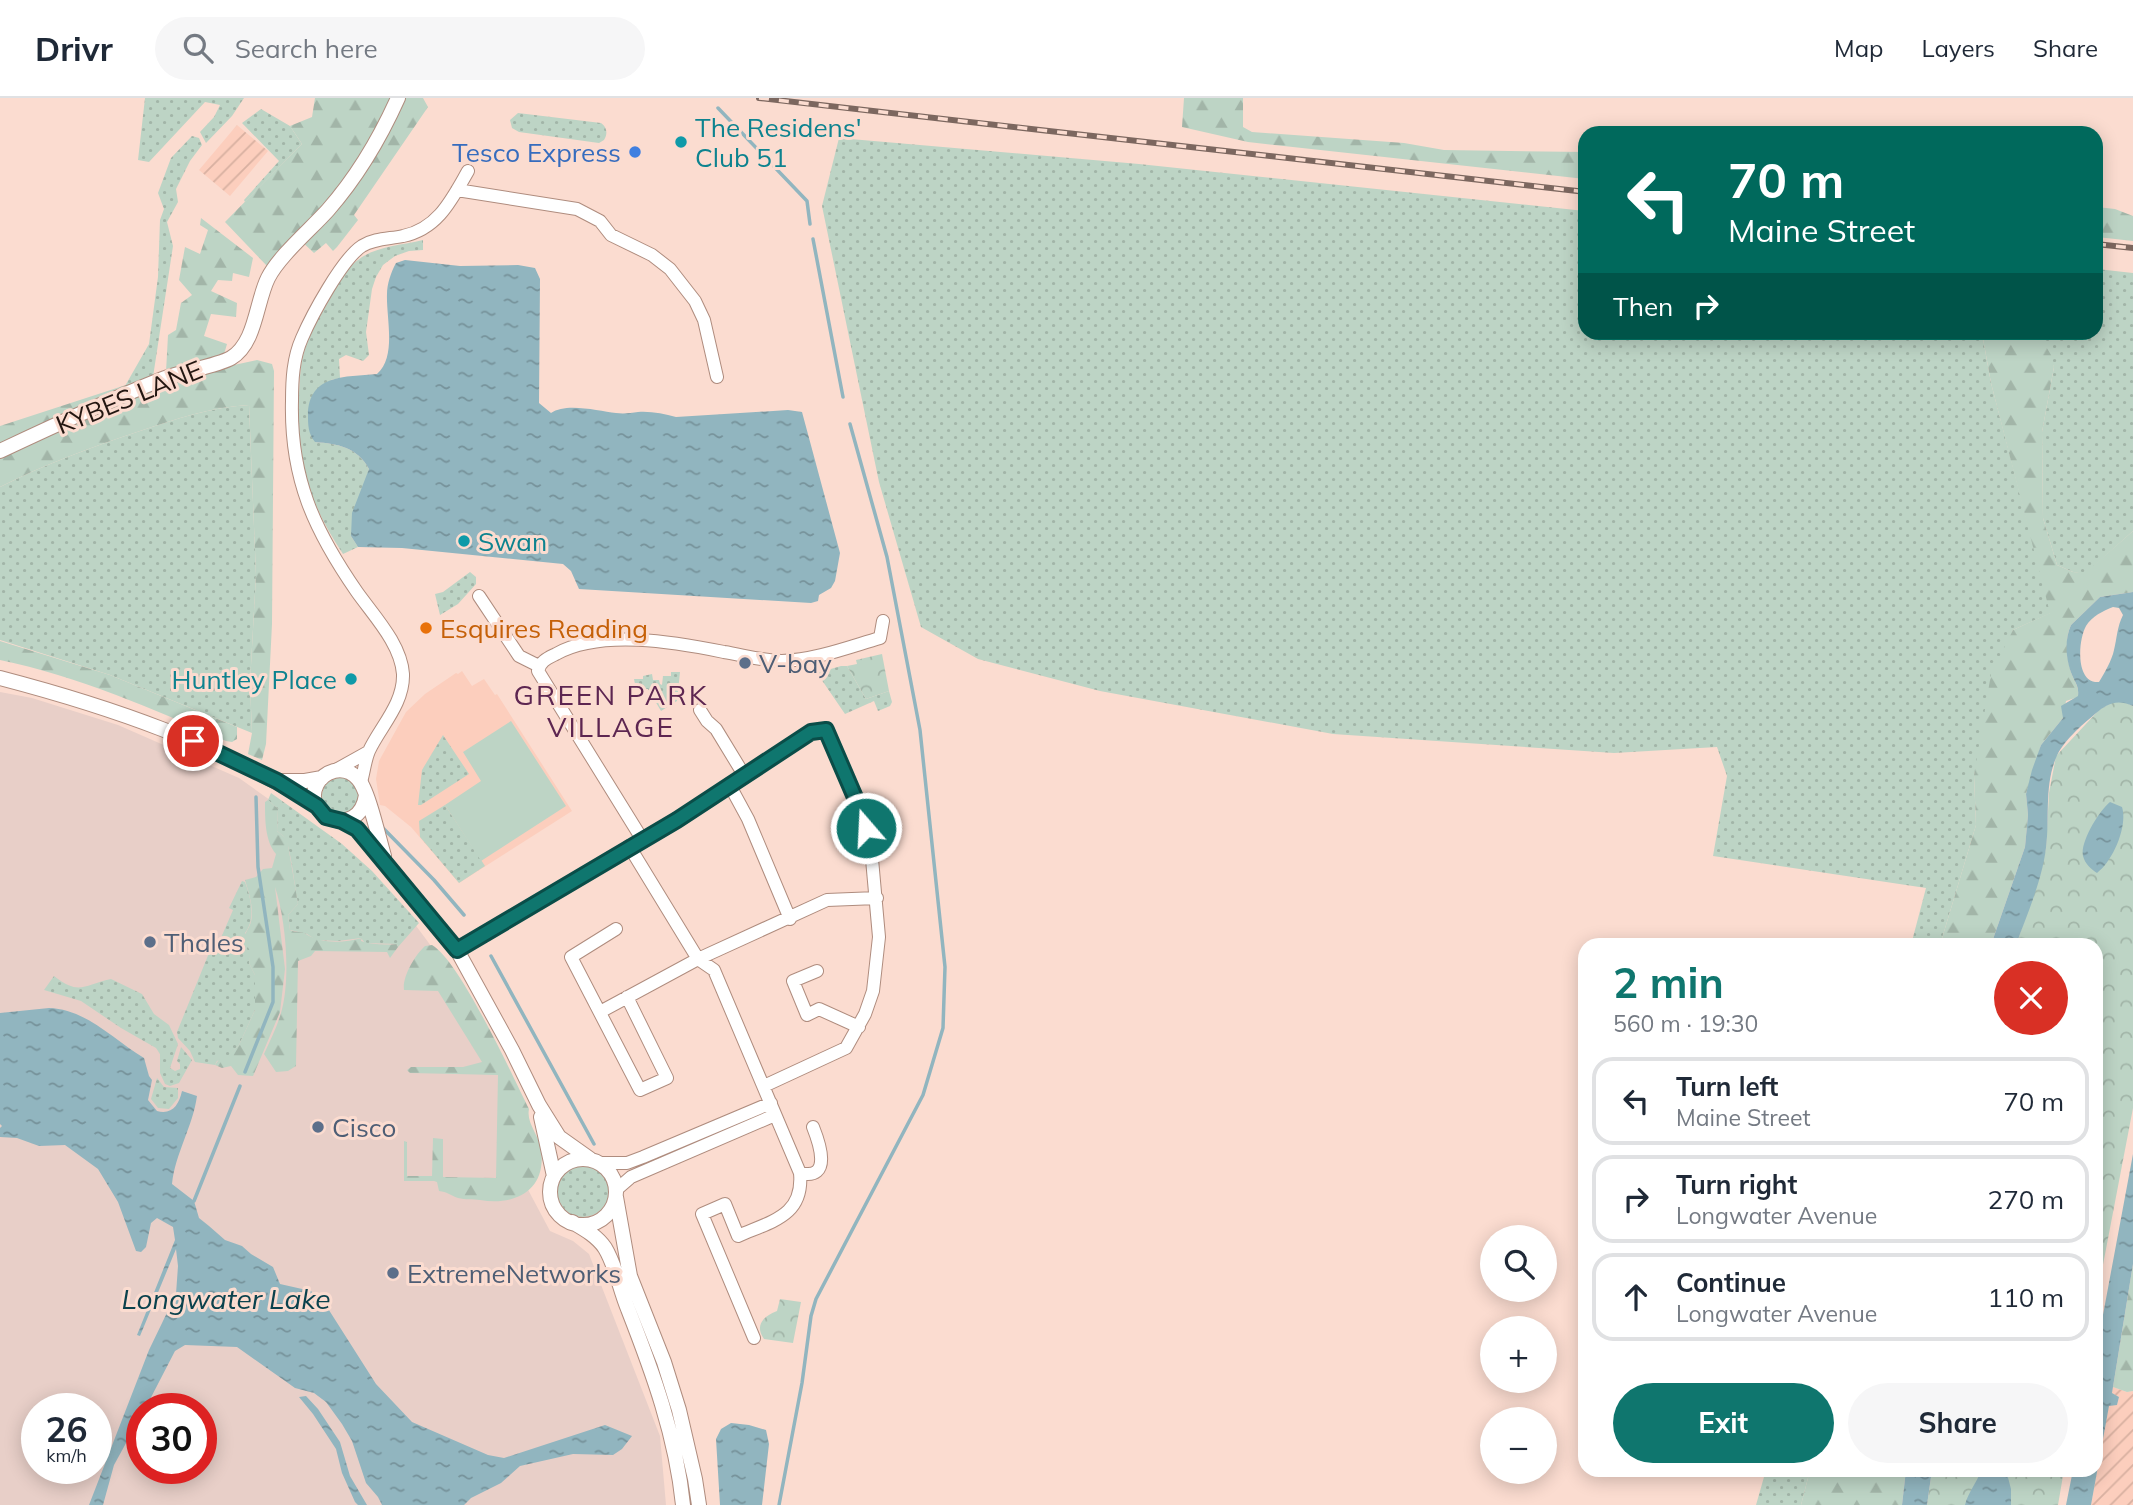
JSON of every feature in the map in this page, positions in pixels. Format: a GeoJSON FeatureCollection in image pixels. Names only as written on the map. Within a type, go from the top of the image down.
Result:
{"type":"FeatureCollection","features":[{"type":"Feature","properties":{"kind":"street","name":"KYBES LANE"},"geometry":{"type":"LineString","coordinates":[[0,451],[104,402],[181,372],[230,359],[242,347],[249,334],[268,278],[342,192],[379,138],[398,98]]}},
{"type":"Feature","properties":{"kind":"street"},"geometry":{"type":"LineString","coordinates":[[342,821],[354,817],[360,811],[368,752],[389,719],[400,693],[403,676],[400,657],[387,634],[331,555],[309,512],[293,452],[293,371],[302,338],[346,262],[362,246],[414,233],[430,225],[439,218],[468,171]]}},
{"type":"Feature","properties":{"kind":"street"},"geometry":{"type":"LineString","coordinates":[[457,190],[577,209],[600,221],[611,235],[652,256],[670,269],[695,301],[704,320],[717,377]]}},
{"type":"Feature","properties":{"kind":"street"},"geometry":{"type":"LineString","coordinates":[[479,596],[519,656],[539,666]]}},
{"type":"Feature","properties":{"kind":"street"},"geometry":{"type":"LineString","coordinates":[[539,666],[570,646],[603,640],[668,643],[764,660],[793,660],[880,638],[883,621]]}},
{"type":"Feature","properties":{"kind":"street"},"geometry":{"type":"LineString","coordinates":[[539,666],[538,671],[642,839]]}},
{"type":"Feature","properties":{"kind":"street"},"geometry":{"type":"LineString","coordinates":[[0,678],[80,699],[156,726],[277,781],[317,806],[326,817],[357,829],[386,863],[457,950],[559,1138],[611,1174],[630,1276],[677,1401],[691,1457],[699,1505]]}},
{"type":"Feature","properties":{"kind":"street"},"geometry":{"type":"LineString","coordinates":[[699,710],[716,729],[744,775]]}},
{"type":"Feature","properties":{"kind":"street"},"geometry":{"type":"LineString","coordinates":[[457,950],[677,820],[811,732],[826,730],[860,809],[871,848],[877,898],[877,964],[873,991],[859,1027],[846,1048],[764,1086]]}},
{"type":"Feature","properties":{"kind":"street"},"geometry":{"type":"LineString","coordinates":[[277,781],[306,781],[328,774],[368,752]]}},
{"type":"Feature","properties":{"kind":"street"},"geometry":{"type":"LineString","coordinates":[[317,806],[315,790],[328,774],[350,772],[363,789],[386,863]]}},
{"type":"Feature","properties":{"kind":"street"},"geometry":{"type":"LineString","coordinates":[[729,784],[748,819],[790,919]]}},
{"type":"Feature","properties":{"kind":"street"},"geometry":{"type":"LineString","coordinates":[[629,846],[698,959],[714,970],[800,1173],[801,1191],[793,1208],[780,1217],[738,1236],[724,1204],[702,1214],[754,1338]]}},
{"type":"Feature","properties":{"kind":"street"},"geometry":{"type":"LineString","coordinates":[[600,1012],[698,959],[827,900],[877,898]]}},
{"type":"Feature","properties":{"kind":"street"},"geometry":{"type":"LineString","coordinates":[[616,929],[571,957],[640,1090],[667,1078],[627,997]]}},
{"type":"Feature","properties":{"kind":"street"},"geometry":{"type":"LineString","coordinates":[[817,971],[793,982],[807,1015],[819,1009],[859,1027]]}},
{"type":"Feature","properties":{"kind":"street"},"geometry":{"type":"LineString","coordinates":[[539,1105],[554,1175]]}},
{"type":"Feature","properties":{"kind":"street"},"geometry":{"type":"LineString","coordinates":[[683,1505],[678,1464],[652,1367],[611,1263],[598,1240],[560,1215],[552,1201],[551,1185],[554,1175],[566,1163],[577,1159],[626,1163],[773,1109]]}},
{"type":"Feature","properties":{"kind":"street"},"geometry":{"type":"LineString","coordinates":[[572,1222],[597,1222],[609,1212],[616,1193],[631,1177],[773,1109]]}},
{"type":"Feature","properties":{"kind":"street"},"geometry":{"type":"LineString","coordinates":[[800,1173],[811,1173],[822,1160],[822,1149],[813,1127]]}},
{"type":"Feature","properties":{"kind":"shaded area"},"geometry":{"type":"Polygon","coordinates":[[[237,125],[268,151],[230,196],[199,170],[237,125]]]}},
{"type":"Feature","properties":{"kind":"shaded area"},"geometry":{"type":"Polygon","coordinates":[[[462,671],[472,686],[484,679],[495,695],[497,694],[572,811],[459,883],[411,827],[380,805],[376,779],[379,761],[406,712],[425,694],[462,671]]]}},
{"type":"Feature","properties":{"kind":"shaded area"},"geometry":{"type":"Polygon","coordinates":[[[0,692],[32,698],[118,725],[239,778],[339,849],[414,923],[448,969],[531,1144],[525,1184],[550,1231],[573,1241],[589,1254],[660,1436],[666,1505],[0,1505],[0,692]]]}},
{"type":"Feature","properties":{"kind":"shaded area"},"geometry":{"type":"Polygon","coordinates":[[[2113,1387],[2127,1392],[2133,1391],[2133,1505],[2091,1505],[2096,1477],[2103,1477],[2103,1438],[2109,1405],[2117,1405],[2119,1397],[2112,1393],[2113,1387]]]}},
{"type":"Feature","properties":{"kind":"green space"},"geometry":{"type":"Polygon","coordinates":[[[145,98],[244,98],[232,116],[206,143],[200,132],[214,117],[220,105],[205,102],[149,162],[138,160],[145,98]]]}},
{"type":"Feature","properties":{"kind":"green space"},"geometry":{"type":"Polygon","coordinates":[[[315,98],[423,98],[428,107],[354,215],[358,220],[333,251],[326,243],[314,253],[298,238],[267,266],[225,222],[302,144],[290,126],[312,117],[315,98]]]}},
{"type":"Feature","properties":{"kind":"green space"},"geometry":{"type":"Polygon","coordinates":[[[1184,98],[1243,98],[1243,127],[1252,132],[1404,143],[1444,150],[1578,152],[1578,178],[1248,142],[1182,127],[1184,98]]]}},
{"type":"Feature","properties":{"kind":"green space"},"geometry":{"type":"Polygon","coordinates":[[[261,109],[290,126],[302,144],[245,202],[279,161],[242,123],[261,109]]]}},
{"type":"Feature","properties":{"kind":"green space"},"geometry":{"type":"Polygon","coordinates":[[[518,113],[601,123],[606,129],[606,135],[599,143],[519,132],[512,128],[510,120],[518,113]]]}},
{"type":"Feature","properties":{"kind":"green space"},"geometry":{"type":"Polygon","coordinates":[[[192,136],[199,138],[202,145],[190,161],[176,189],[178,202],[167,222],[173,246],[153,377],[125,386],[149,344],[158,277],[160,220],[164,209],[158,193],[171,158],[192,136]]]}},
{"type":"Feature","properties":{"kind":"green space"},"geometry":{"type":"Polygon","coordinates":[[[839,138],[1139,164],[1578,210],[1578,340],[1983,340],[1991,383],[2051,613],[2013,630],[1974,775],[1976,825],[1942,938],[1913,938],[1926,888],[1713,856],[1727,776],[1717,747],[1614,753],[1333,734],[1100,691],[978,659],[921,627],[879,482],[822,206],[839,138]]]}},
{"type":"Feature","properties":{"kind":"green space"},"geometry":{"type":"Polygon","coordinates":[[[2103,208],[2133,216],[2133,241],[2103,238],[2103,208]]]}},
{"type":"Feature","properties":{"kind":"green space"},"geometry":{"type":"Polygon","coordinates":[[[201,218],[253,258],[249,277],[233,273],[232,281],[218,280],[211,291],[237,303],[236,317],[211,314],[204,336],[227,344],[220,368],[257,360],[272,364],[274,371],[272,624],[266,744],[262,760],[248,754],[252,733],[250,683],[256,575],[249,405],[180,418],[104,443],[0,487],[0,426],[166,372],[168,335],[176,330],[181,303],[192,295],[179,280],[185,247],[200,254],[208,230],[200,225],[201,218]]]}},
{"type":"Feature","properties":{"kind":"green space"},"geometry":{"type":"Polygon","coordinates":[[[423,240],[423,250],[395,256],[383,265],[376,277],[366,332],[369,355],[363,361],[346,355],[339,359],[340,378],[331,380],[315,442],[353,451],[369,469],[351,536],[358,547],[343,554],[321,516],[306,478],[302,459],[298,417],[303,357],[317,321],[351,267],[376,250],[423,240]]]}},
{"type":"Feature","properties":{"kind":"green space"},"geometry":{"type":"Polygon","coordinates":[[[2103,270],[2133,273],[2133,531],[2085,574],[2057,565],[2043,518],[2042,432],[2054,367],[2041,340],[2103,340],[2103,270]]]}},
{"type":"Feature","properties":{"kind":"green space"},"geometry":{"type":"Polygon","coordinates":[[[1983,340],[2042,340],[2054,367],[2042,432],[2043,518],[2057,565],[2073,572],[2085,573],[2133,531],[2133,592],[2100,597],[2071,625],[2067,643],[2068,657],[2078,688],[2078,697],[2066,701],[2063,718],[2041,745],[2026,794],[2028,815],[2025,847],[1993,938],[1942,938],[1976,825],[1974,775],[1991,674],[2013,630],[2050,613],[1991,383],[1983,340]]]}},
{"type":"Feature","properties":{"kind":"green space"},"geometry":{"type":"Polygon","coordinates":[[[249,405],[256,575],[250,683],[252,733],[110,675],[0,640],[0,487],[104,443],[180,418],[249,405]]]}},
{"type":"Feature","properties":{"kind":"green space"},"geometry":{"type":"Polygon","coordinates":[[[470,572],[476,577],[476,584],[458,604],[440,615],[435,594],[443,592],[470,572]]]}},
{"type":"Feature","properties":{"kind":"green space"},"geometry":{"type":"Polygon","coordinates":[[[0,641],[110,675],[237,727],[237,739],[226,741],[87,684],[0,660],[0,641]]]}},
{"type":"Feature","properties":{"kind":"green space"},"geometry":{"type":"Polygon","coordinates":[[[882,654],[889,691],[866,699],[847,666],[857,664],[856,660],[882,654]]]}},
{"type":"Feature","properties":{"kind":"green space"},"geometry":{"type":"Polygon","coordinates":[[[847,666],[866,699],[889,691],[892,702],[890,706],[878,711],[874,701],[845,714],[817,673],[847,666]]]}},
{"type":"Feature","properties":{"kind":"green space"},"geometry":{"type":"Polygon","coordinates":[[[671,672],[680,672],[677,701],[661,711],[648,689],[636,689],[634,679],[643,679],[643,676],[652,674],[653,680],[659,680],[662,685],[663,676],[671,676],[671,672]]]}},
{"type":"Feature","properties":{"kind":"green space"},"geometry":{"type":"Polygon","coordinates":[[[2122,701],[2133,706],[2133,1108],[2103,1265],[2103,938],[2018,938],[2040,875],[2046,848],[2049,793],[2056,756],[2099,710],[2112,702],[2122,701]]]}},
{"type":"Feature","properties":{"kind":"green space"},"geometry":{"type":"Polygon","coordinates":[[[511,721],[566,806],[481,861],[445,805],[481,781],[463,752],[511,721]]]}},
{"type":"Feature","properties":{"kind":"green space"},"geometry":{"type":"Polygon","coordinates":[[[443,735],[469,774],[418,805],[422,770],[443,735]]]}},
{"type":"Feature","properties":{"kind":"green space"},"geometry":{"type":"Polygon","coordinates":[[[341,776],[357,782],[362,800],[351,815],[329,813],[323,802],[326,783],[341,776]]]}},
{"type":"Feature","properties":{"kind":"green space"},"geometry":{"type":"Polygon","coordinates":[[[271,793],[342,844],[372,871],[419,923],[398,947],[397,944],[365,943],[361,938],[316,940],[307,934],[290,930],[288,915],[298,904],[287,843],[277,831],[278,809],[268,800],[271,793]]]}},
{"type":"Feature","properties":{"kind":"green space"},"geometry":{"type":"Polygon","coordinates":[[[268,800],[278,809],[277,831],[287,839],[298,904],[288,915],[290,930],[326,941],[340,942],[362,938],[361,941],[397,944],[398,947],[390,958],[387,952],[315,951],[311,956],[298,961],[296,1066],[288,1071],[276,1072],[264,1054],[281,1013],[286,984],[284,932],[275,887],[285,969],[280,1012],[253,1076],[238,1075],[231,1066],[222,1068],[215,1065],[220,1058],[228,1056],[239,1045],[255,1010],[255,975],[249,963],[250,951],[243,938],[252,916],[245,880],[256,877],[263,869],[272,868],[276,854],[266,830],[265,802],[268,800]]]}},
{"type":"Feature","properties":{"kind":"green space"},"geometry":{"type":"Polygon","coordinates":[[[445,805],[485,866],[459,883],[420,837],[419,821],[445,805]]]}},
{"type":"Feature","properties":{"kind":"green space"},"geometry":{"type":"Polygon","coordinates":[[[242,881],[245,882],[251,901],[250,921],[245,933],[251,951],[249,963],[255,975],[255,1010],[239,1045],[228,1057],[217,1061],[215,1065],[195,1062],[190,1051],[178,1038],[177,1032],[209,953],[214,954],[233,910],[229,908],[242,881]]]}},
{"type":"Feature","properties":{"kind":"green space"},"geometry":{"type":"Polygon","coordinates":[[[432,945],[444,955],[471,995],[529,1109],[529,1119],[541,1149],[542,1163],[534,1185],[517,1197],[493,1201],[463,1199],[439,1191],[437,1182],[434,1181],[404,1181],[404,1141],[407,1142],[407,1176],[432,1176],[433,1138],[443,1139],[443,1177],[496,1178],[498,1075],[410,1073],[407,1070],[411,1067],[463,1067],[482,1062],[438,991],[404,990],[405,979],[413,960],[425,946],[432,945]]]}},
{"type":"Feature","properties":{"kind":"green space"},"geometry":{"type":"Polygon","coordinates":[[[54,976],[76,987],[111,979],[142,994],[154,1014],[169,1025],[178,1044],[170,1068],[175,1071],[180,1069],[177,1061],[181,1047],[192,1060],[179,1083],[170,1086],[165,1084],[160,1073],[160,1054],[156,1048],[81,1001],[44,990],[54,976]]]}},
{"type":"Feature","properties":{"kind":"green space"},"geometry":{"type":"Polygon","coordinates":[[[157,1078],[164,1087],[178,1088],[178,1098],[169,1109],[158,1108],[151,1099],[157,1078]]]}},
{"type":"Feature","properties":{"kind":"green space"},"geometry":{"type":"Polygon","coordinates":[[[583,1165],[602,1172],[609,1191],[602,1210],[583,1217],[564,1210],[557,1191],[564,1172],[583,1165]]]}},
{"type":"Feature","properties":{"kind":"green space"},"geometry":{"type":"Polygon","coordinates":[[[2133,1264],[2133,1391],[2127,1392],[2113,1387],[2133,1264]]]}},
{"type":"Feature","properties":{"kind":"green space"},"geometry":{"type":"Polygon","coordinates":[[[780,1299],[801,1302],[793,1343],[764,1339],[761,1334],[760,1325],[777,1311],[780,1299]]]}},
{"type":"Feature","properties":{"kind":"green space"},"geometry":{"type":"Polygon","coordinates":[[[1764,1477],[1808,1477],[1801,1505],[1756,1505],[1764,1477]]]}},
{"type":"Feature","properties":{"kind":"green space"},"geometry":{"type":"Polygon","coordinates":[[[1808,1477],[1905,1477],[1902,1505],[1801,1505],[1808,1477]]]}},
{"type":"Feature","properties":{"kind":"green space"},"geometry":{"type":"Polygon","coordinates":[[[1931,1477],[2063,1477],[2058,1505],[1927,1505],[1931,1477]]]}},
{"type":"Feature","properties":{"kind":"water"},"geometry":{"type":"Polygon","coordinates":[[[405,260],[460,266],[518,265],[535,268],[540,279],[539,403],[551,413],[565,408],[619,413],[653,412],[676,417],[788,410],[802,412],[840,553],[835,581],[831,588],[819,595],[818,601],[811,603],[579,589],[571,571],[563,564],[402,548],[358,547],[351,536],[352,513],[369,469],[353,451],[315,442],[308,426],[310,402],[315,392],[331,380],[377,374],[383,366],[389,347],[389,282],[396,263],[405,260]]]}},
{"type":"Feature","properties":{"kind":"water"},"geometry":{"type":"Polygon","coordinates":[[[2133,592],[2133,706],[2113,703],[2104,707],[2073,734],[2059,752],[2050,780],[2046,848],[2034,897],[2019,938],[1993,938],[2025,847],[2028,815],[2026,794],[2032,770],[2041,745],[2063,718],[2061,706],[2078,696],[2078,688],[2067,657],[2071,625],[2100,597],[2133,592]],[[2113,607],[2098,614],[2086,626],[2081,641],[2080,660],[2082,669],[2091,681],[2099,682],[2112,658],[2123,615],[2119,608],[2113,607]]]}},
{"type":"Feature","properties":{"kind":"water"},"geometry":{"type":"Polygon","coordinates":[[[2110,802],[2122,807],[2123,824],[2114,852],[2097,873],[2085,861],[2084,843],[2091,827],[2110,802]]]}},
{"type":"Feature","properties":{"kind":"water","name":"Longwater Lake"},"geometry":{"type":"Polygon","coordinates":[[[49,1008],[75,1014],[99,1027],[144,1058],[152,1080],[148,1100],[157,1111],[167,1112],[174,1108],[182,1091],[197,1096],[172,1184],[194,1201],[199,1218],[225,1240],[242,1246],[273,1267],[280,1284],[311,1291],[327,1307],[376,1384],[412,1422],[488,1455],[504,1458],[605,1425],[632,1436],[622,1449],[613,1455],[573,1454],[520,1466],[501,1483],[471,1498],[464,1505],[382,1505],[366,1483],[352,1441],[326,1402],[314,1393],[295,1388],[237,1347],[185,1345],[175,1351],[153,1393],[132,1393],[149,1350],[176,1294],[176,1249],[140,1336],[137,1335],[175,1240],[173,1227],[157,1218],[151,1223],[146,1247],[141,1252],[136,1251],[118,1202],[98,1169],[65,1145],[39,1146],[17,1138],[0,1137],[0,1013],[49,1008]]]}},
{"type":"Feature","properties":{"kind":"water"},"geometry":{"type":"Polygon","coordinates":[[[2133,1154],[2133,1264],[2112,1393],[2119,1397],[2117,1405],[2109,1406],[2103,1439],[2103,1315],[2133,1154]]]}},
{"type":"Feature","properties":{"kind":"water"},"geometry":{"type":"Polygon","coordinates":[[[306,1396],[340,1442],[350,1476],[367,1505],[358,1505],[355,1502],[342,1473],[336,1449],[299,1397],[306,1396]]]}},
{"type":"Feature","properties":{"kind":"water","name":"Longwater Lake"},"geometry":{"type":"Polygon","coordinates":[[[126,1409],[126,1443],[112,1472],[112,1446],[126,1409]]]}},
{"type":"Feature","properties":{"kind":"water"},"geometry":{"type":"Polygon","coordinates":[[[731,1423],[766,1430],[769,1444],[762,1505],[720,1505],[716,1439],[721,1429],[731,1423]]]}},
{"type":"Feature","properties":{"kind":"water"},"geometry":{"type":"Polygon","coordinates":[[[1905,1477],[1931,1477],[1927,1505],[1902,1505],[1905,1477]]]}},
{"type":"Feature","properties":{"kind":"water"},"geometry":{"type":"Polygon","coordinates":[[[2008,1477],[2011,1505],[1965,1505],[1977,1479],[2008,1477]]]}},
{"type":"Feature","properties":{"kind":"water"},"geometry":{"type":"Polygon","coordinates":[[[2072,1477],[2096,1477],[2091,1505],[2066,1505],[2072,1477]]]}},
{"type":"Feature","properties":{"kind":"water","name":"Longwater Lake"},"geometry":{"type":"Polygon","coordinates":[[[97,1484],[109,1484],[103,1505],[89,1505],[97,1484]]]}},
{"type":"Feature","properties":{"kind":"waterway"},"geometry":{"type":"LineString","coordinates":[[718,108],[807,201],[810,224]]}},
{"type":"Feature","properties":{"kind":"waterway"},"geometry":{"type":"LineString","coordinates":[[813,239],[843,397]]}},
{"type":"Feature","properties":{"kind":"waterway"},"geometry":{"type":"LineString","coordinates":[[779,1505],[816,1299],[923,1095],[943,1028],[945,967],[920,730],[887,557],[850,424]]}},
{"type":"Feature","properties":{"kind":"waterway"},"geometry":{"type":"LineString","coordinates":[[245,1072],[273,1002],[273,967],[258,867],[256,797]]}},
{"type":"Feature","properties":{"kind":"waterway"},"geometry":{"type":"LineString","coordinates":[[382,827],[464,915]]}},
{"type":"Feature","properties":{"kind":"waterway"},"geometry":{"type":"LineString","coordinates":[[491,956],[594,1144]]}},
{"type":"Feature","properties":{"kind":"waterway"},"geometry":{"type":"LineString","coordinates":[[194,1201],[240,1086]]}},
{"type":"Feature","properties":{"kind":"railway"},"geometry":{"type":"LineString","coordinates":[[759,98],[1578,191]]}},
{"type":"Feature","properties":{"kind":"railway"},"geometry":{"type":"LineString","coordinates":[[2103,245],[2133,248]]}},
{"type":"Feature","properties":{"kind":"place","name":"The Residens' Club 51"},"geometry":{"type":"Point","coordinates":[681,142]}},
{"type":"Feature","properties":{"kind":"place","name":"Tesco Express"},"geometry":{"type":"Point","coordinates":[635,152]}},
{"type":"Feature","properties":{"kind":"place","name":"Swan"},"geometry":{"type":"Point","coordinates":[464,541]}},
{"type":"Feature","properties":{"kind":"place","name":"Esquires Reading"},"geometry":{"type":"Point","coordinates":[426,628]}},
{"type":"Feature","properties":{"kind":"place","name":"V-bay"},"geometry":{"type":"Point","coordinates":[745,663]}},
{"type":"Feature","properties":{"kind":"place","name":"Huntley Place"},"geometry":{"type":"Point","coordinates":[351,679]}},
{"type":"Feature","properties":{"kind":"place","name":"Thales"},"geometry":{"type":"Point","coordinates":[150,942]}},
{"type":"Feature","properties":{"kind":"place","name":"Cisco"},"geometry":{"type":"Point","coordinates":[318,1127]}},
{"type":"Feature","properties":{"kind":"place","name":"ExtremeNetworks"},"geometry":{"type":"Point","coordinates":[393,1273]}},
{"type":"Feature","properties":{"kind":"district","name":"GREEN PARK VILLAGE"},"geometry":{"type":"Point","coordinates":[611,710]}},
{"type":"Feature","properties":{"kind":"route"},"geometry":{"type":"LineString","coordinates":[[193,741],[277,781],[317,806],[326,817],[357,829],[457,950],[594,866],[677,820],[811,732],[826,730],[866,828]]}}]}
